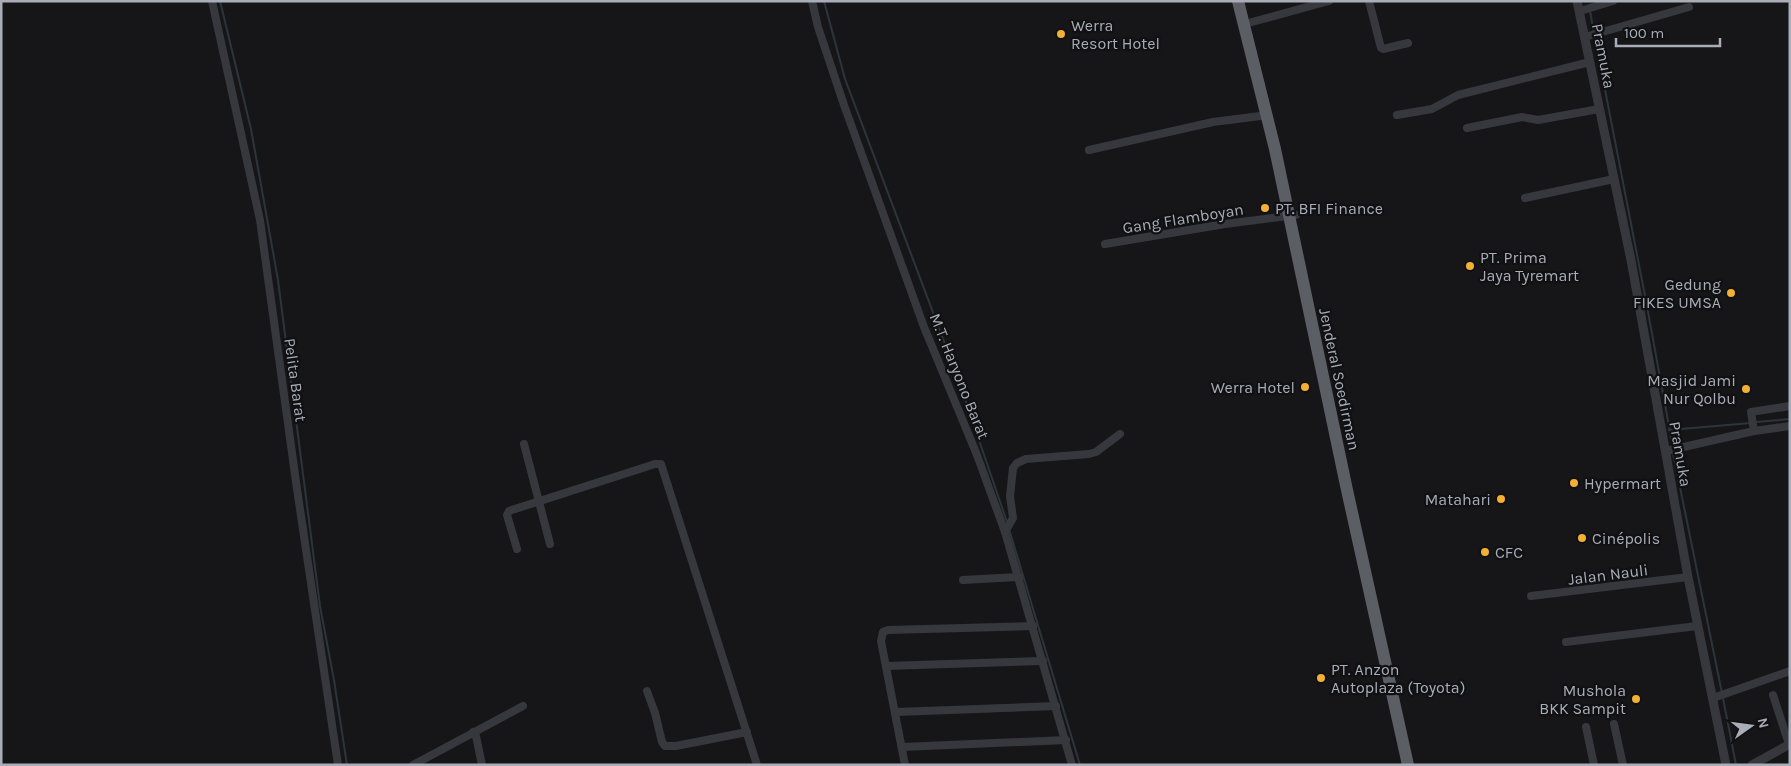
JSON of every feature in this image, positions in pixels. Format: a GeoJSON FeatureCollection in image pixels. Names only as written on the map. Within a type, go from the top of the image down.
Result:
{"type":"FeatureCollection","features":[{"type":"Feature","properties":{"kind":"highway","name":"Jenderal Soedirman"},"geometry":{"type":"LineString","coordinates":[[1238,1],[1293,215]]}},
{"type":"Feature","properties":{"kind":"highway","name":"Jenderal Soedirman"},"geometry":{"type":"LineString","coordinates":[[1246,1],[1275,112],[1293,215],[1408,765]]}},
{"type":"Feature","properties":{"kind":"highway","name":"Jenderal Soedirman"},"geometry":{"type":"LineString","coordinates":[[1351,489],[1416,765]]}},
{"type":"Feature","properties":{"kind":"street","name":"Pelita Barat"},"geometry":{"type":"LineString","coordinates":[[212,1],[260,220],[294,470],[338,765]]}},
{"type":"Feature","properties":{"kind":"street","name":"M.T. Haryono Barat"},"geometry":{"type":"LineString","coordinates":[[812,1],[818,27],[844,105],[924,327],[977,456],[1005,532],[1072,765]]}},
{"type":"Feature","properties":{"kind":"street"},"geometry":{"type":"LineString","coordinates":[[1252,22],[1329,1]]}},
{"type":"Feature","properties":{"kind":"street"},"geometry":{"type":"LineString","coordinates":[[1369,1],[1382,48],[1408,42]]}},
{"type":"Feature","properties":{"kind":"street","name":"Pramuka"},"geometry":{"type":"LineString","coordinates":[[1577,1],[1586,9],[1592,35],[1590,62],[1671,450],[1688,577],[1697,626],[1716,697],[1724,764]]}},
{"type":"Feature","properties":{"kind":"street"},"geometry":{"type":"LineString","coordinates":[[1586,9],[1613,1]]}},
{"type":"Feature","properties":{"kind":"street"},"geometry":{"type":"LineString","coordinates":[[1592,35],[1689,7]]}},
{"type":"Feature","properties":{"kind":"street"},"geometry":{"type":"LineString","coordinates":[[1397,115],[1432,109],[1458,95],[1590,62]]}},
{"type":"Feature","properties":{"kind":"street"},"geometry":{"type":"LineString","coordinates":[[1468,128],[1522,117],[1538,120],[1600,110]]}},
{"type":"Feature","properties":{"kind":"street"},"geometry":{"type":"LineString","coordinates":[[1089,150],[1213,122],[1268,115]]}},
{"type":"Feature","properties":{"kind":"street"},"geometry":{"type":"LineString","coordinates":[[1525,198],[1614,179]]}},
{"type":"Feature","properties":{"kind":"street","name":"Gang Flamboyan"},"geometry":{"type":"LineString","coordinates":[[1105,244],[1224,224],[1293,215]]}},
{"type":"Feature","properties":{"kind":"street"},"geometry":{"type":"LineString","coordinates":[[1754,431],[1751,412],[1790,406]]}},
{"type":"Feature","properties":{"kind":"street"},"geometry":{"type":"LineString","coordinates":[[1671,450],[1754,431],[1790,426]]}},
{"type":"Feature","properties":{"kind":"street"},"geometry":{"type":"LineString","coordinates":[[1005,532],[1013,518],[1010,496],[1013,468],[1017,464],[1026,459],[1096,452],[1120,434]]}},
{"type":"Feature","properties":{"kind":"street"},"geometry":{"type":"LineString","coordinates":[[524,444],[550,544]]}},
{"type":"Feature","properties":{"kind":"street"},"geometry":{"type":"LineString","coordinates":[[517,549],[508,513],[655,464],[661,464],[757,765]]}},
{"type":"Feature","properties":{"kind":"street"},"geometry":{"type":"LineString","coordinates":[[963,580],[1019,577]]}},
{"type":"Feature","properties":{"kind":"street","name":"Jalan Nauli"},"geometry":{"type":"LineString","coordinates":[[1531,596],[1688,577]]}},
{"type":"Feature","properties":{"kind":"street"},"geometry":{"type":"LineString","coordinates":[[905,765],[881,636],[883,632],[888,630],[1033,626]]}},
{"type":"Feature","properties":{"kind":"street"},"geometry":{"type":"LineString","coordinates":[[1566,642],[1697,626]]}},
{"type":"Feature","properties":{"kind":"street"},"geometry":{"type":"LineString","coordinates":[[886,666],[1043,661]]}},
{"type":"Feature","properties":{"kind":"street"},"geometry":{"type":"LineString","coordinates":[[1716,697],[1790,671]]}},
{"type":"Feature","properties":{"kind":"street"},"geometry":{"type":"LineString","coordinates":[[647,691],[662,742],[665,746],[676,746],[747,732]]}},
{"type":"Feature","properties":{"kind":"street"},"geometry":{"type":"LineString","coordinates":[[1752,765],[1790,744],[1773,695]]}},
{"type":"Feature","properties":{"kind":"street"},"geometry":{"type":"LineString","coordinates":[[413,765],[523,706]]}},
{"type":"Feature","properties":{"kind":"street"},"geometry":{"type":"LineString","coordinates":[[896,712],[1056,706]]}},
{"type":"Feature","properties":{"kind":"street"},"geometry":{"type":"LineString","coordinates":[[1614,724],[1623,765]]}},
{"type":"Feature","properties":{"kind":"street"},"geometry":{"type":"LineString","coordinates":[[1586,727],[1594,765]]}},
{"type":"Feature","properties":{"kind":"street"},"geometry":{"type":"LineString","coordinates":[[473,732],[476,736],[482,765]]}},
{"type":"Feature","properties":{"kind":"street"},"geometry":{"type":"LineString","coordinates":[[902,748],[1066,740]]}},
{"type":"Feature","properties":{"kind":"waterway"},"geometry":{"type":"LineString","coordinates":[[220,1],[251,129],[278,280],[320,606],[347,765]]}},
{"type":"Feature","properties":{"kind":"waterway"},"geometry":{"type":"LineString","coordinates":[[824,1],[845,79],[957,376],[1007,522]]}},
{"type":"Feature","properties":{"kind":"waterway"},"geometry":{"type":"LineString","coordinates":[[1590,11],[1594,33]]}},
{"type":"Feature","properties":{"kind":"waterway"},"geometry":{"type":"LineString","coordinates":[[1595,38],[1673,448]]}},
{"type":"Feature","properties":{"kind":"waterway"},"geometry":{"type":"LineString","coordinates":[[1756,422],[1790,419]]}},
{"type":"Feature","properties":{"kind":"waterway"},"geometry":{"type":"LineString","coordinates":[[1669,430],[1751,423]]}},
{"type":"Feature","properties":{"kind":"waterway"},"geometry":{"type":"LineString","coordinates":[[1673,453],[1722,693]]}},
{"type":"Feature","properties":{"kind":"waterway"},"geometry":{"type":"LineString","coordinates":[[1009,529],[1080,765]]}},
{"type":"Feature","properties":{"kind":"waterway"},"geometry":{"type":"LineString","coordinates":[[1723,698],[1736,765]]}},
{"type":"Feature","properties":{"kind":"place","name":"Werra Resort Hotel"},"geometry":{"type":"Point","coordinates":[1061,34]}},
{"type":"Feature","properties":{"kind":"place","name":"PT. BFI Finance"},"geometry":{"type":"Point","coordinates":[1265,208]}},
{"type":"Feature","properties":{"kind":"place","name":"PT. Prima Jaya Tyremart"},"geometry":{"type":"Point","coordinates":[1470,266]}},
{"type":"Feature","properties":{"kind":"place","name":"Gedung FIKES UMSA"},"geometry":{"type":"Point","coordinates":[1731,293]}},
{"type":"Feature","properties":{"kind":"place","name":"Werra Hotel"},"geometry":{"type":"Point","coordinates":[1305,387]}},
{"type":"Feature","properties":{"kind":"place","name":"Masjid Jami Nur Qolbu"},"geometry":{"type":"Point","coordinates":[1746,389]}},
{"type":"Feature","properties":{"kind":"place","name":"Hypermart"},"geometry":{"type":"Point","coordinates":[1574,483]}},
{"type":"Feature","properties":{"kind":"place","name":"Matahari"},"geometry":{"type":"Point","coordinates":[1501,499]}},
{"type":"Feature","properties":{"kind":"place","name":"Cinépolis"},"geometry":{"type":"Point","coordinates":[1582,538]}},
{"type":"Feature","properties":{"kind":"place","name":"CFC"},"geometry":{"type":"Point","coordinates":[1485,552]}},
{"type":"Feature","properties":{"kind":"place","name":"PT. Anzon Autoplaza (Toyota)"},"geometry":{"type":"Point","coordinates":[1321,678]}},
{"type":"Feature","properties":{"kind":"place","name":"Mushola BKK Sampit"},"geometry":{"type":"Point","coordinates":[1636,699]}}]}
